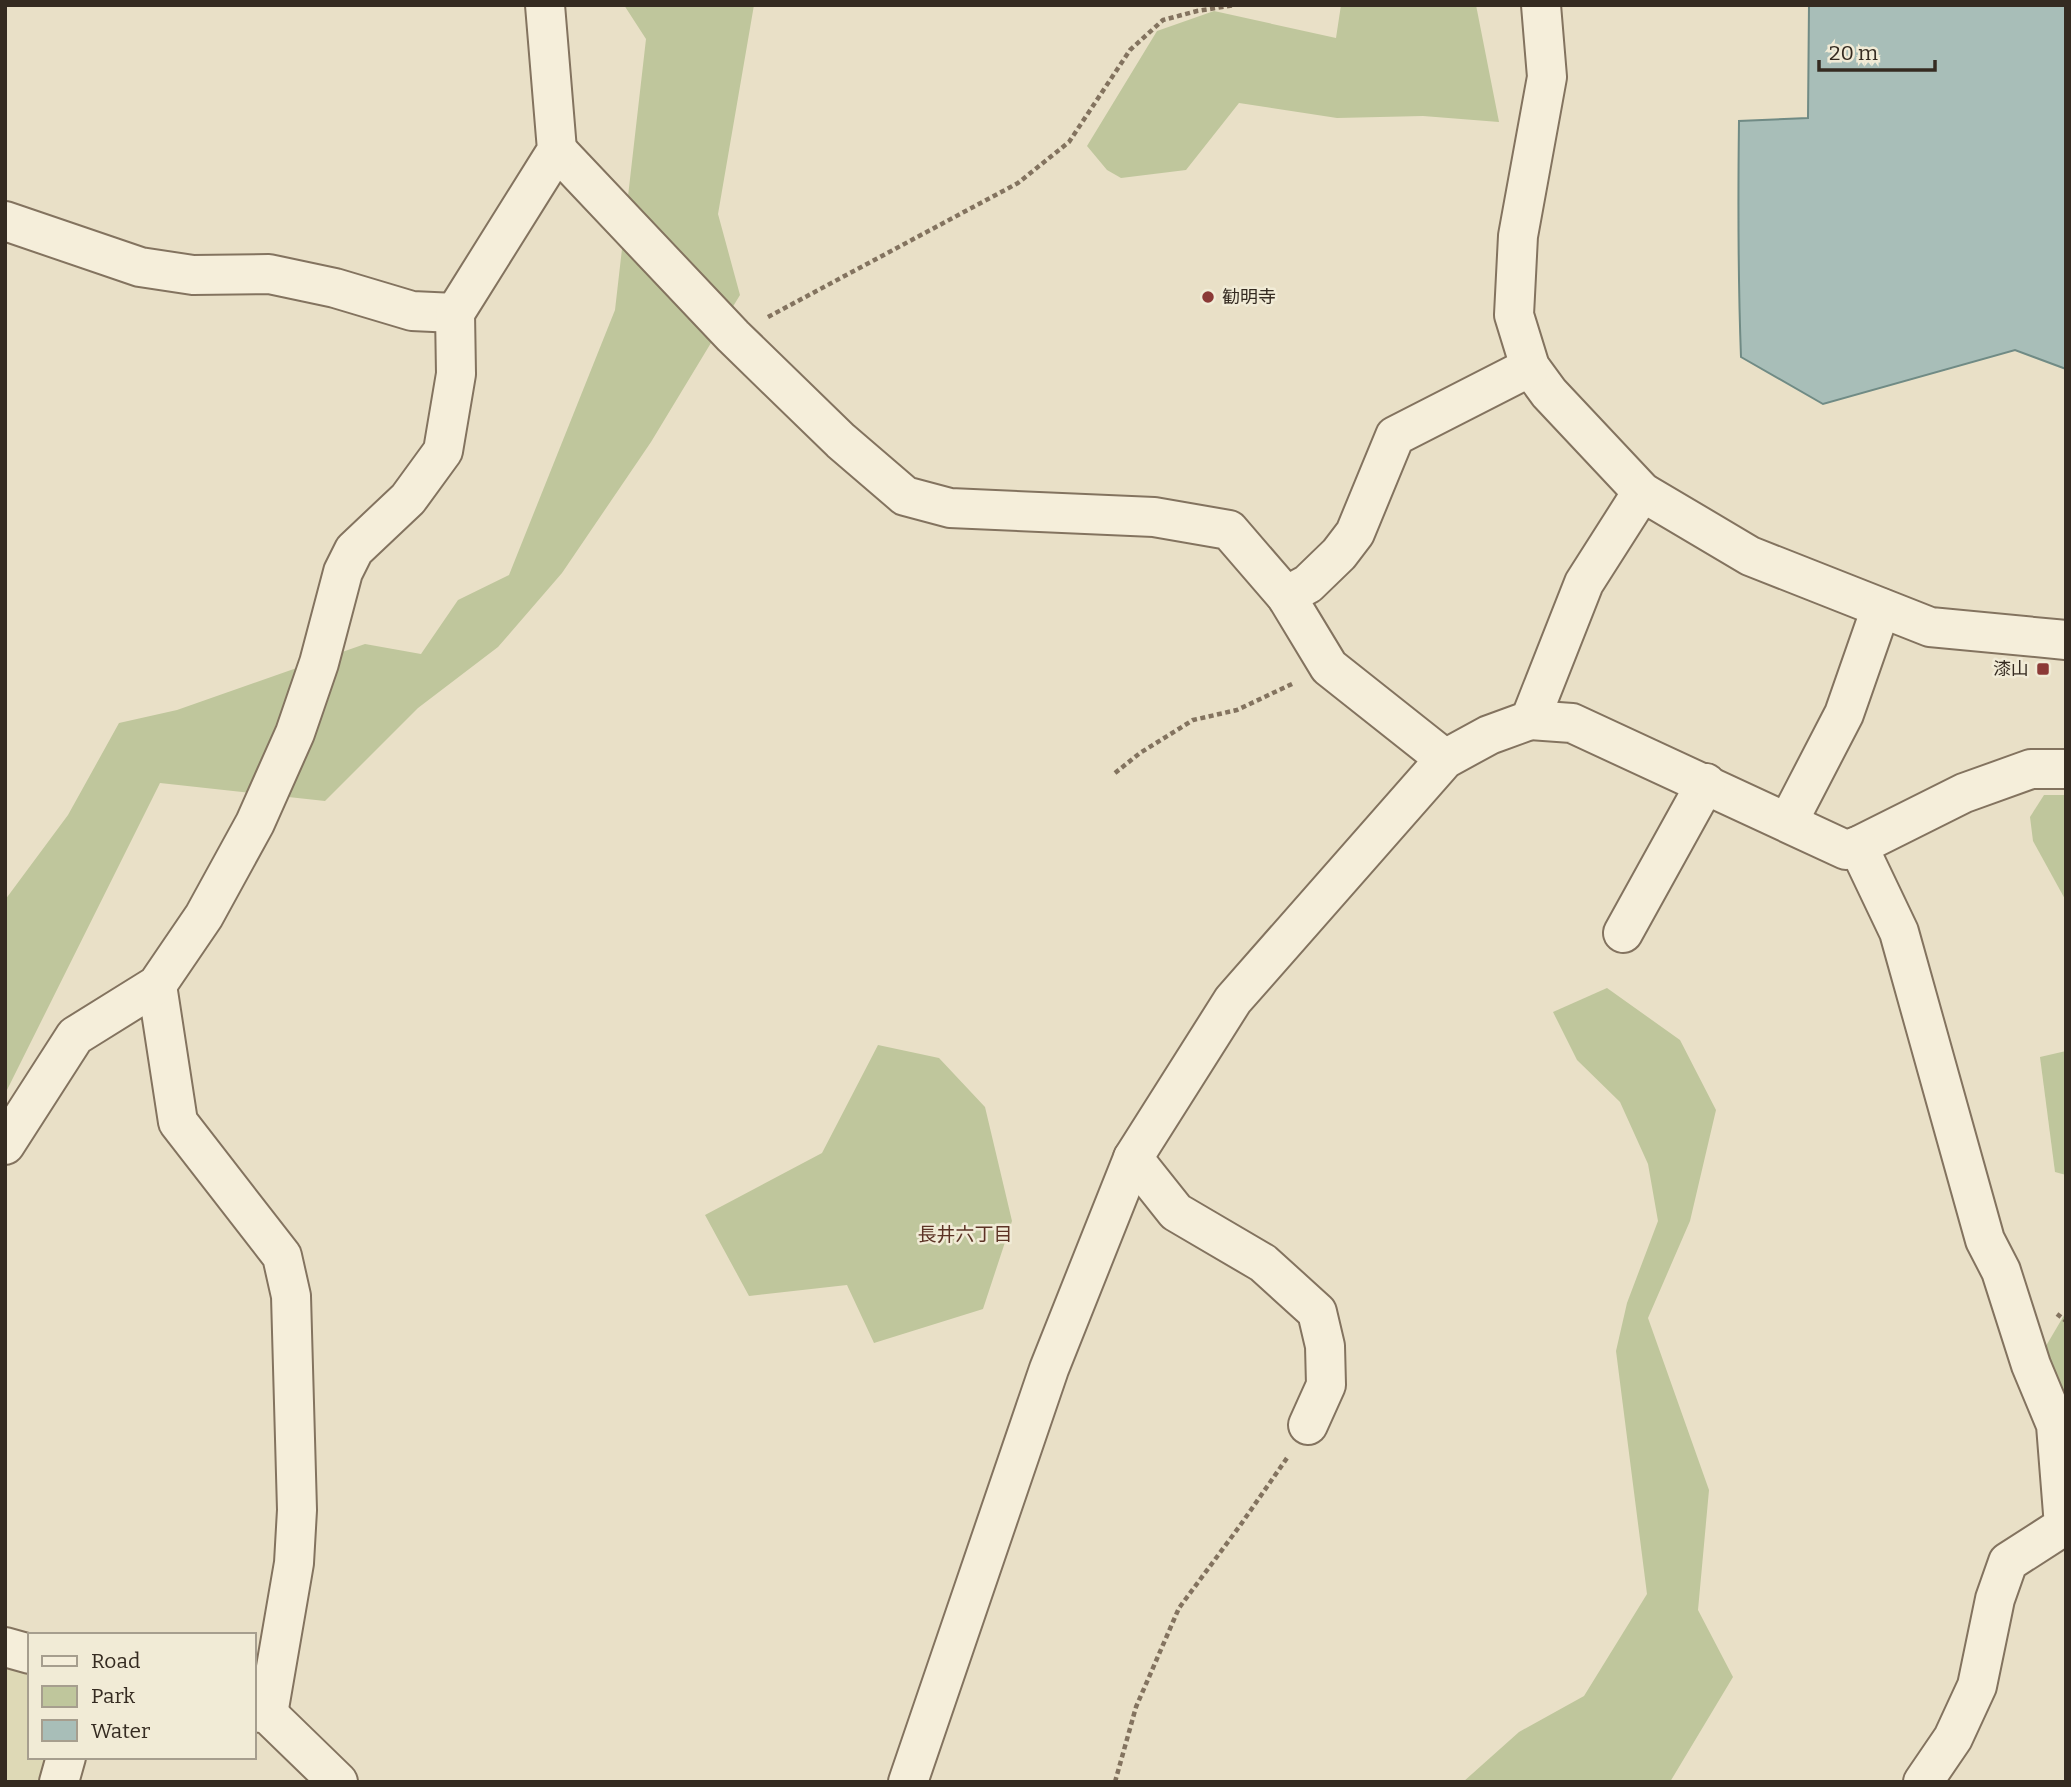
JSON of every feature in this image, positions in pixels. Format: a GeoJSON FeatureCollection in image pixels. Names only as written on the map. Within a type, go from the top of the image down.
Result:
{"type":"FeatureCollection","features":[{"type":"Feature","properties":{"kind":"street"},"geometry":{"type":"LineString","coordinates":[[5,1145],[75,1036],[156,985],[204,916],[255,822],[295,733],[319,663],[343,572],[354,550],[408,499],[443,451],[456,374],[455,313],[557,150],[545,5]]}},
{"type":"Feature","properties":{"kind":"street"},"geometry":{"type":"LineString","coordinates":[[1541,5],[1546,77],[1518,236],[1514,315],[1530,367],[1549,393],[1642,492],[1750,556],[1930,627],[2066,640]]}},
{"type":"Feature","properties":{"kind":"street"},"geometry":{"type":"LineString","coordinates":[[557,150],[733,336],[841,441],[905,496],[950,508],[1154,517],[1228,530],[1286,596],[1329,667],[1445,759]]}},
{"type":"Feature","properties":{"kind":"street"},"geometry":{"type":"LineString","coordinates":[[5,221],[139,267],[192,275],[269,274],[335,288],[412,311],[455,313]]}},
{"type":"Feature","properties":{"kind":"street"},"geometry":{"type":"LineString","coordinates":[[1286,596],[1308,584],[1339,554],[1355,533],[1395,436],[1530,367]]}},
{"type":"Feature","properties":{"kind":"street"},"geometry":{"type":"LineString","coordinates":[[1530,720],[1584,583],[1642,492]]}},
{"type":"Feature","properties":{"kind":"street"},"geometry":{"type":"LineString","coordinates":[[1788,822],[1844,714],[1881,608]]}},
{"type":"Feature","properties":{"kind":"street"},"geometry":{"type":"LineString","coordinates":[[908,1782],[1049,1369],[1133,1158],[1233,1000],[1445,759],[1489,735],[1530,720],[1572,723],[1846,850],[1964,793],[2031,769],[2066,769]]}},
{"type":"Feature","properties":{"kind":"street"},"geometry":{"type":"LineString","coordinates":[[1623,933],[1706,783]]}},
{"type":"Feature","properties":{"kind":"street"},"geometry":{"type":"LineString","coordinates":[[1858,846],[1899,932],[1985,1240],[2001,1271],[2031,1365],[2056,1425],[2064,1526],[2008,1562],[1995,1599],[1977,1686],[1953,1738],[1923,1782]]}},
{"type":"Feature","properties":{"kind":"street"},"geometry":{"type":"LineString","coordinates":[[156,985],[178,1122],[282,1256],[291,1296],[297,1510],[293,1563],[261,1713],[338,1782]]}},
{"type":"Feature","properties":{"kind":"street"},"geometry":{"type":"LineString","coordinates":[[1133,1158],[1175,1212],[1263,1263],[1317,1312],[1325,1346],[1326,1385],[1308,1425]]}},
{"type":"Feature","properties":{"kind":"street"},"geometry":{"type":"LineString","coordinates":[[5,1647],[28,1653]]}},
{"type":"Feature","properties":{"kind":"street"},"geometry":{"type":"LineString","coordinates":[[59,1782],[65,1759]]}},
{"type":"Feature","properties":{"kind":"path"},"geometry":{"type":"LineString","coordinates":[[733,336],[1018,183],[1069,142],[1130,50],[1163,20],[1235,5]]}},
{"type":"Feature","properties":{"kind":"path"},"geometry":{"type":"LineString","coordinates":[[1115,773],[1140,753],[1193,720],[1237,710],[1329,667]]}},
{"type":"Feature","properties":{"kind":"path"},"geometry":{"type":"LineString","coordinates":[[1115,1782],[1136,1707],[1178,1608],[1239,1527],[1308,1425]]}},
{"type":"Feature","properties":{"kind":"shaded area"},"geometry":{"type":"Polygon","coordinates":[[[5,1659],[28,1665],[28,1759],[46,1759],[40,1782],[5,1782],[5,1659]]]}},
{"type":"Feature","properties":{"kind":"green space"},"geometry":{"type":"Polygon","coordinates":[[[624,5],[754,5],[718,214],[740,295],[651,442],[562,573],[498,647],[418,708],[325,801],[160,783],[5,1094],[5,900],[68,815],[119,723],[177,710],[365,644],[421,654],[458,600],[509,575],[615,310],[646,39],[624,5]]]}},
{"type":"Feature","properties":{"kind":"green space"},"geometry":{"type":"Polygon","coordinates":[[[1341,5],[1476,5],[1499,122],[1423,116],[1337,118],[1239,103],[1186,170],[1121,178],[1107,170],[1087,146],[1157,31],[1214,11],[1336,38],[1341,5]]]}},
{"type":"Feature","properties":{"kind":"green space"},"geometry":{"type":"Polygon","coordinates":[[[2044,795],[2066,795],[2066,901],[2033,841],[2030,817],[2044,795]]]}},
{"type":"Feature","properties":{"kind":"green space"},"geometry":{"type":"Polygon","coordinates":[[[1607,988],[1680,1040],[1716,1110],[1690,1221],[1648,1318],[1709,1490],[1698,1610],[1733,1677],[1670,1782],[1463,1782],[1519,1732],[1584,1696],[1647,1594],[1616,1351],[1627,1303],[1658,1221],[1648,1164],[1620,1102],[1577,1060],[1553,1012],[1607,988]]]}},
{"type":"Feature","properties":{"kind":"green space"},"geometry":{"type":"Polygon","coordinates":[[[878,1045],[939,1058],[985,1107],[1012,1221],[983,1309],[874,1343],[847,1285],[749,1296],[705,1215],[822,1153],[878,1045]]]}},
{"type":"Feature","properties":{"kind":"green space"},"geometry":{"type":"Polygon","coordinates":[[[2066,1051],[2066,1175],[2055,1172],[2040,1057],[2066,1051]]]}},
{"type":"Feature","properties":{"kind":"green space"},"geometry":{"type":"Polygon","coordinates":[[[2066,1312],[2066,1414],[2043,1351],[2066,1312]]]}},
{"type":"Feature","properties":{"kind":"water"},"geometry":{"type":"Polygon","coordinates":[[[1809,5],[2066,5],[2066,369],[2015,350],[1823,404],[1741,357],[1739,121],[1808,118],[1809,5]]]}},
{"type":"Feature","properties":{"kind":"place","name":"勧明寺"},"geometry":{"type":"Point","coordinates":[1208,297]}},
{"type":"Feature","properties":{"kind":"place","name":"漆山"},"geometry":{"type":"Point","coordinates":[2043,669]}},
{"type":"Feature","properties":{"kind":"district","name":"長井六丁目"},"geometry":{"type":"Point","coordinates":[965,1234]}}]}
